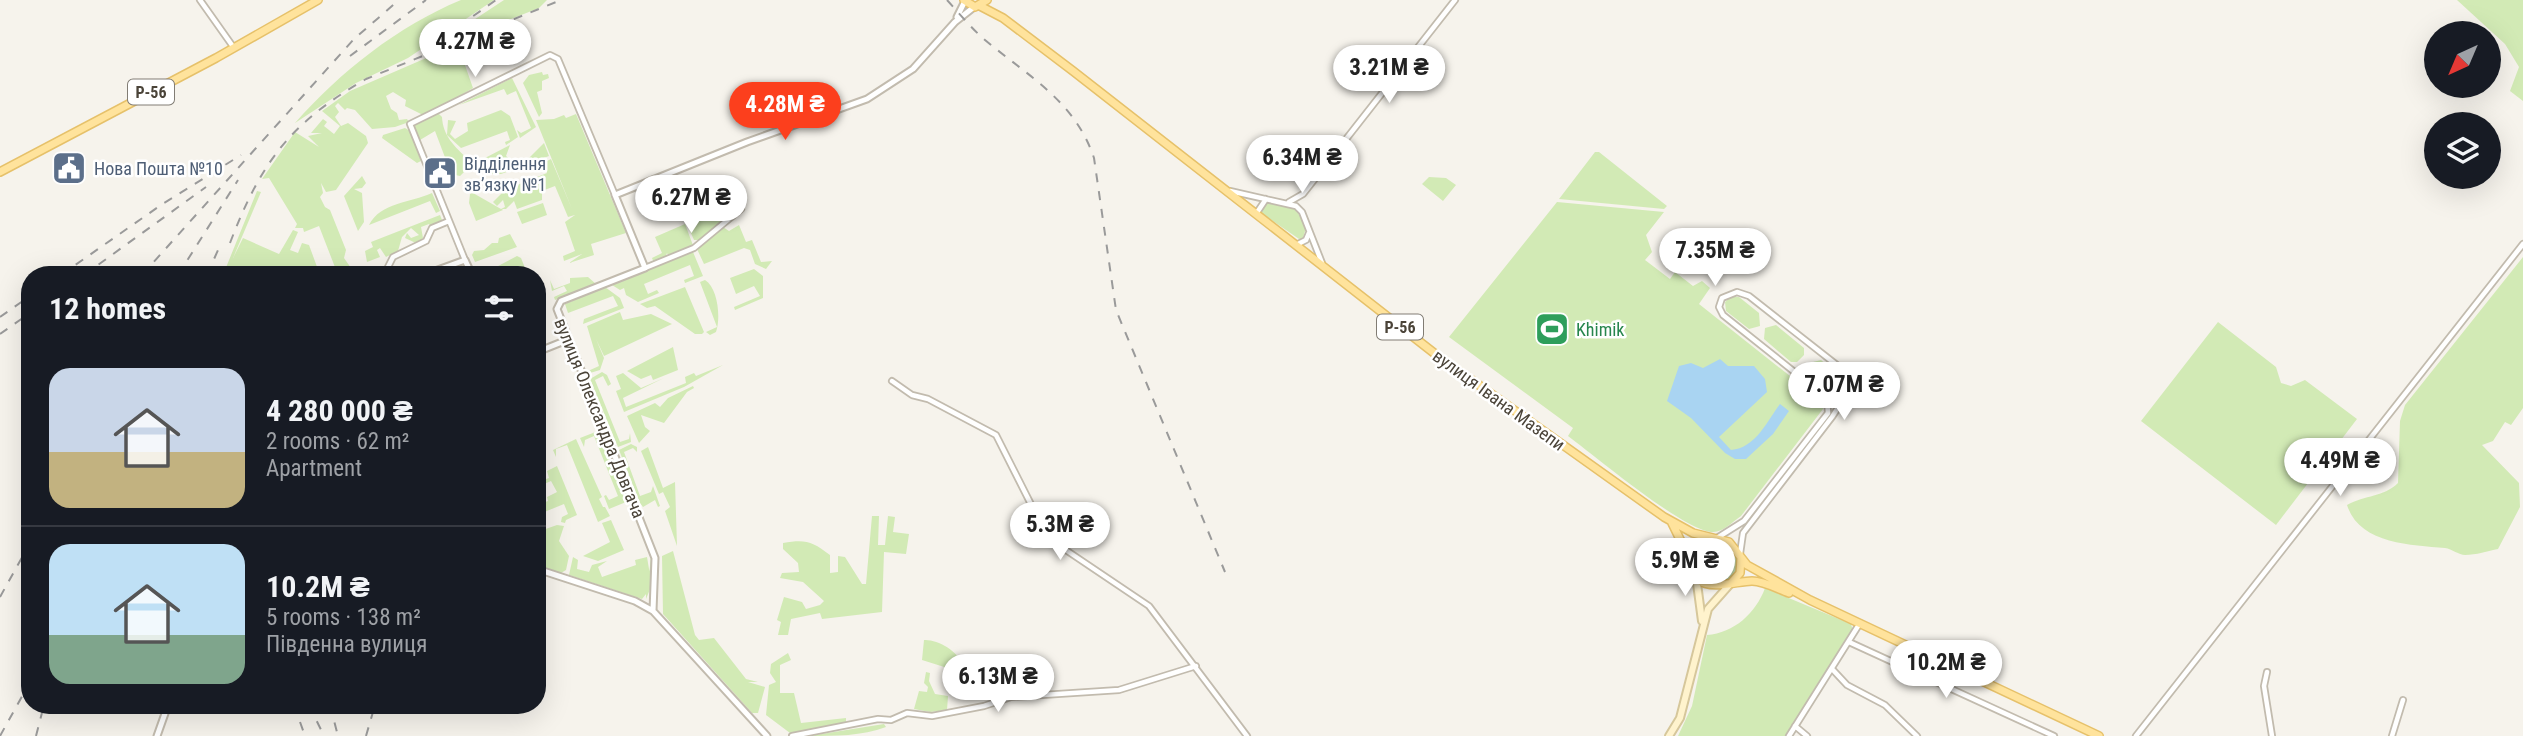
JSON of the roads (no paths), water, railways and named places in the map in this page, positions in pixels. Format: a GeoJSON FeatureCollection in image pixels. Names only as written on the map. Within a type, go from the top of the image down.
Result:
{"type":"FeatureCollection","features":[{"type":"Feature","properties":{"kind":"main road","name":"Р-56"},"geometry":{"type":"LineString","coordinates":[[0,172],[234,48],[318,0]]}},
{"type":"Feature","properties":{"kind":"main road","name":"вулиця Івана Мазепи"},"geometry":{"type":"LineString","coordinates":[[964,0],[999,15],[1434,353],[1672,522],[1715,539]]}},
{"type":"Feature","properties":{"kind":"main road","name":"вулиця Івана Мазепи"},"geometry":{"type":"LineString","coordinates":[[977,6],[988,0],[999,15]]}},
{"type":"Feature","properties":{"kind":"main road","name":"вулиця Івана Мазепи"},"geometry":{"type":"LineString","coordinates":[[1672,522],[1695,570]]}},
{"type":"Feature","properties":{"kind":"main road","name":"Р-56"},"geometry":{"type":"LineString","coordinates":[[1715,539],[1729,542],[1747,565],[1810,600],[2099,736]]}},
{"type":"Feature","properties":{"kind":"main road"},"geometry":{"type":"LineString","coordinates":[[1702,623],[1695,570],[1696,552],[1715,539]]}},
{"type":"Feature","properties":{"kind":"main road"},"geometry":{"type":"LineString","coordinates":[[1669,736],[1679,718],[1689,687],[1702,623],[1715,599],[1742,568],[1740,554]]}},
{"type":"Feature","properties":{"kind":"main road","name":"Р-56"},"geometry":{"type":"LineString","coordinates":[[1695,570],[1708,585],[1721,587],[1731,583],[1756,581],[1810,600]]}},
{"type":"Feature","properties":{"kind":"street"},"geometry":{"type":"LineString","coordinates":[[200,0],[234,48]]}},
{"type":"Feature","properties":{"kind":"street"},"geometry":{"type":"LineString","coordinates":[[955,22],[964,0]]}},
{"type":"Feature","properties":{"kind":"street"},"geometry":{"type":"LineString","coordinates":[[1289,202],[1303,194],[1455,0]]}},
{"type":"Feature","properties":{"kind":"street"},"geometry":{"type":"LineString","coordinates":[[615,195],[747,142],[867,99],[913,69],[955,22],[977,6]]}},
{"type":"Feature","properties":{"kind":"street"},"geometry":{"type":"LineString","coordinates":[[468,266],[410,124],[550,55],[558,59],[645,268]]}},
{"type":"Feature","properties":{"kind":"street"},"geometry":{"type":"LineString","coordinates":[[1226,190],[1289,202],[1302,212]]}},
{"type":"Feature","properties":{"kind":"street"},"geometry":{"type":"LineString","coordinates":[[1303,194],[1302,212],[1323,267]]}},
{"type":"Feature","properties":{"kind":"street"},"geometry":{"type":"LineString","coordinates":[[1256,214],[1259,204],[1266,199]]}},
{"type":"Feature","properties":{"kind":"street","name":"вулиця Олександра Довгача"},"geometry":{"type":"LineString","coordinates":[[653,611],[655,558],[567,340],[557,304],[694,248],[741,209]]}},
{"type":"Feature","properties":{"kind":"street"},"geometry":{"type":"LineString","coordinates":[[388,266],[393,257],[426,241],[432,228],[449,221]]}},
{"type":"Feature","properties":{"kind":"street"},"geometry":{"type":"LineString","coordinates":[[1296,245],[1306,240],[1309,229]]}},
{"type":"Feature","properties":{"kind":"street"},"geometry":{"type":"LineString","coordinates":[[2136,736],[2523,244]]}},
{"type":"Feature","properties":{"kind":"street"},"geometry":{"type":"LineString","coordinates":[[449,266],[466,260]]}},
{"type":"Feature","properties":{"kind":"street"},"geometry":{"type":"LineString","coordinates":[[1740,554],[1743,533],[1847,395],[1854,383],[1847,373],[1749,296],[1737,292],[1726,295],[1719,307],[1723,316],[1827,398],[1839,399],[1847,395]]}},
{"type":"Feature","properties":{"kind":"street"},"geometry":{"type":"LineString","coordinates":[[546,348],[567,340]]}},
{"type":"Feature","properties":{"kind":"street"},"geometry":{"type":"LineString","coordinates":[[892,382],[912,396],[928,398],[996,435],[1048,538],[1149,606],[1247,736]]}},
{"type":"Feature","properties":{"kind":"street"},"geometry":{"type":"LineString","coordinates":[[1715,539],[1744,521],[1828,413],[1827,398]]}},
{"type":"Feature","properties":{"kind":"street"},"geometry":{"type":"LineString","coordinates":[[546,572],[635,601],[653,611],[767,736]]}},
{"type":"Feature","properties":{"kind":"street"},"geometry":{"type":"LineString","coordinates":[[1789,736],[1833,670],[1860,623]]}},
{"type":"Feature","properties":{"kind":"street"},"geometry":{"type":"LineString","coordinates":[[1849,642],[2054,736]]}},
{"type":"Feature","properties":{"kind":"street"},"geometry":{"type":"LineString","coordinates":[[792,736],[878,719],[891,720],[906,713],[932,716],[984,706],[1011,697],[1119,690],[1196,666]]}},
{"type":"Feature","properties":{"kind":"street"},"geometry":{"type":"LineString","coordinates":[[1833,670],[1847,685],[1885,705],[1917,736]]}},
{"type":"Feature","properties":{"kind":"street"},"geometry":{"type":"LineString","coordinates":[[2267,672],[2264,686],[2272,736]]}},
{"type":"Feature","properties":{"kind":"street"},"geometry":{"type":"LineString","coordinates":[[2392,736],[2403,701]]}},
{"type":"Feature","properties":{"kind":"street"},"geometry":{"type":"LineString","coordinates":[[157,736],[165,714]]}},
{"type":"Feature","properties":{"kind":"street"},"geometry":{"type":"LineString","coordinates":[[1795,726],[1807,736]]}},
{"type":"Feature","properties":{"kind":"water"},"geometry":{"type":"Polygon","coordinates":[[[1720,359],[1728,366],[1754,366],[1765,379],[1767,392],[1719,437],[1731,450],[1754,439],[1780,404],[1789,411],[1773,434],[1746,459],[1735,459],[1725,453],[1691,418],[1667,401],[1679,366],[1691,363],[1703,368],[1720,359]]]}},
{"type":"Feature","properties":{"kind":"railway"},"geometry":{"type":"LineString","coordinates":[[150,266],[354,39],[399,0]]}},
{"type":"Feature","properties":{"kind":"railway"},"geometry":{"type":"LineString","coordinates":[[350,56],[426,0]]}},
{"type":"Feature","properties":{"kind":"railway"},"geometry":{"type":"LineString","coordinates":[[429,47],[496,0]]}},
{"type":"Feature","properties":{"kind":"railway"},"geometry":{"type":"LineString","coordinates":[[230,243],[254,189],[281,147],[317,112],[340,95],[366,79],[561,0]]}},
{"type":"Feature","properties":{"kind":"railway"},"geometry":{"type":"LineString","coordinates":[[947,0],[980,35],[1063,105],[1086,138],[1094,158],[1116,310],[1225,572]]}},
{"type":"Feature","properties":{"kind":"railway"},"geometry":{"type":"LineString","coordinates":[[74,266],[161,205],[241,155]]}},
{"type":"Feature","properties":{"kind":"railway"},"geometry":{"type":"LineString","coordinates":[[184,266],[238,180]]}},
{"type":"Feature","properties":{"kind":"railway"},"geometry":{"type":"LineString","coordinates":[[96,266],[206,187]]}},
{"type":"Feature","properties":{"kind":"railway"},"geometry":{"type":"LineString","coordinates":[[211,266],[218,250]]}},
{"type":"Feature","properties":{"kind":"railway"},"geometry":{"type":"LineString","coordinates":[[0,317],[21,302]]}},
{"type":"Feature","properties":{"kind":"railway"},"geometry":{"type":"LineString","coordinates":[[0,334],[21,319]]}},
{"type":"Feature","properties":{"kind":"railway"},"geometry":{"type":"LineString","coordinates":[[0,597],[21,559]]}},
{"type":"Feature","properties":{"kind":"railway"},"geometry":{"type":"LineString","coordinates":[[0,736],[21,698]]}},
{"type":"Feature","properties":{"kind":"railway"},"geometry":{"type":"LineString","coordinates":[[36,736],[42,714]]}},
{"type":"Feature","properties":{"kind":"railway"},"geometry":{"type":"LineString","coordinates":[[297,714],[305,736]]}},
{"type":"Feature","properties":{"kind":"railway"},"geometry":{"type":"LineString","coordinates":[[313,714],[324,736]]}},
{"type":"Feature","properties":{"kind":"railway"},"geometry":{"type":"LineString","coordinates":[[332,714],[338,736]]}},
{"type":"Feature","properties":{"kind":"railway"},"geometry":{"type":"LineString","coordinates":[[366,736],[372,714]]}},
{"type":"Feature","properties":{"kind":"place","name":"Нова Пошта №10"},"geometry":{"type":"Point","coordinates":[69,168]}},
{"type":"Feature","properties":{"kind":"place","name":"Відділення зв’язку №1"},"geometry":{"type":"Point","coordinates":[440,173]}},
{"type":"Feature","properties":{"kind":"place","name":"Khimik"},"geometry":{"type":"Point","coordinates":[1552,329]}}]}
